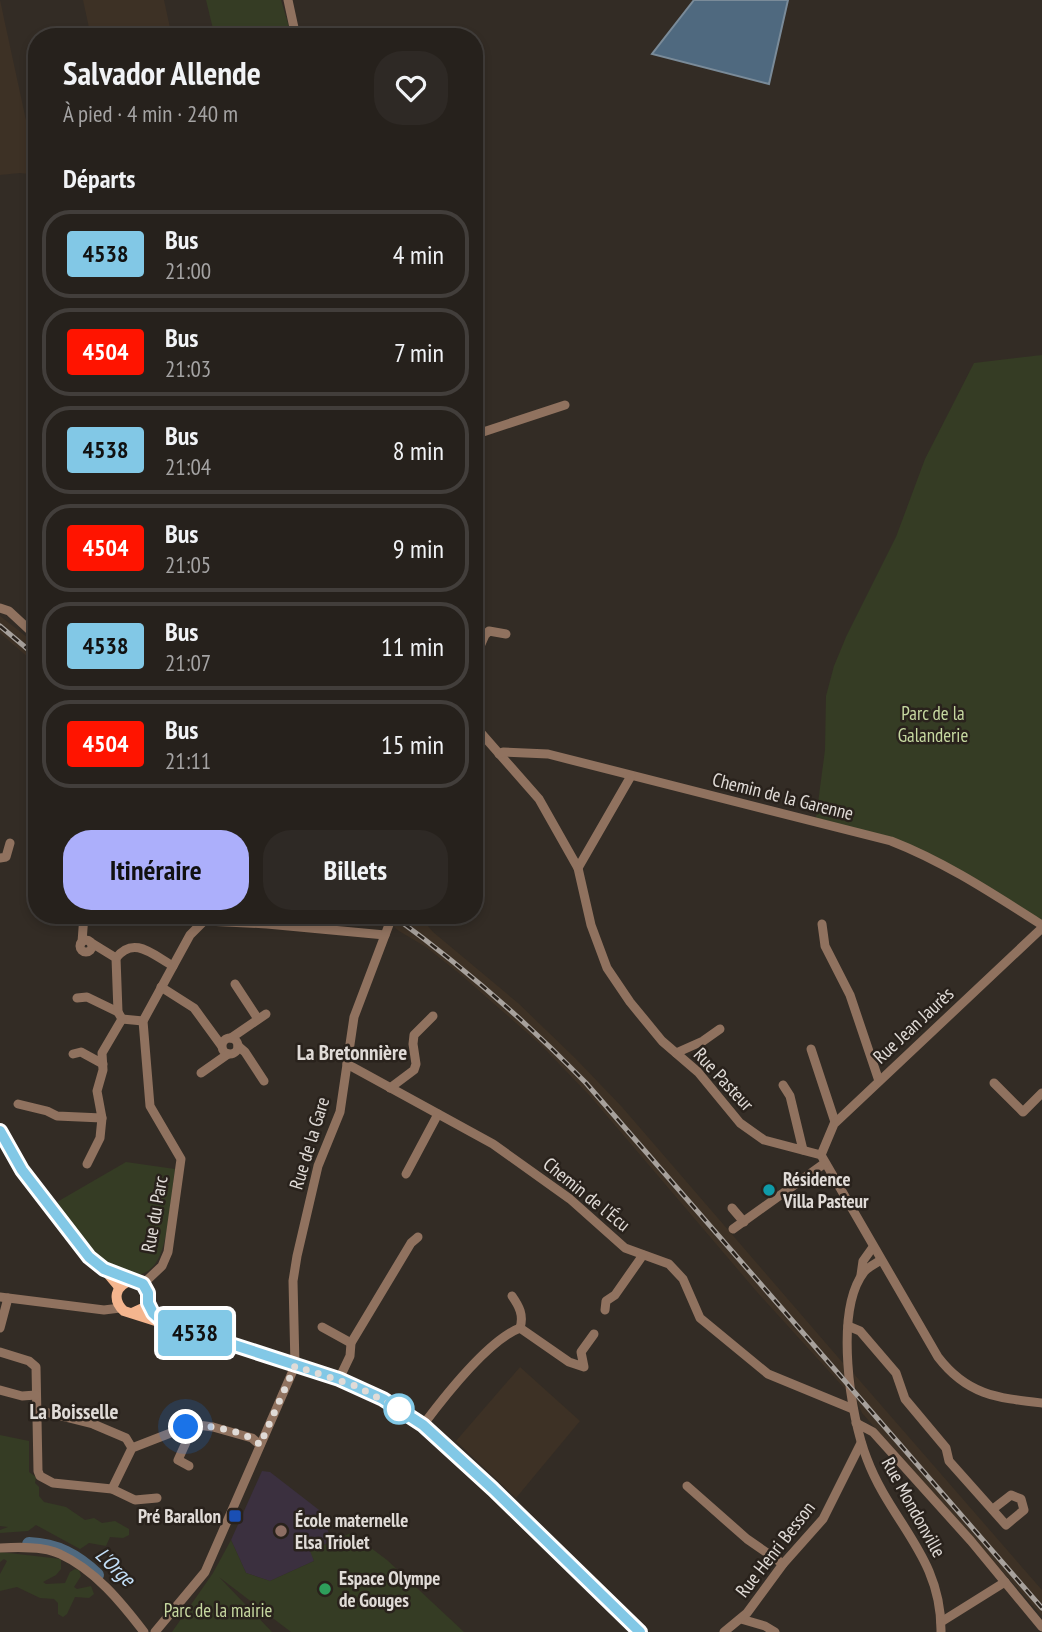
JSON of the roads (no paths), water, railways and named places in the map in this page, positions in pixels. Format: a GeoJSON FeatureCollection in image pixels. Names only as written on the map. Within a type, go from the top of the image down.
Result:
{"type":"FeatureCollection","features":[{"type":"Feature","properties":{"kind":"main road"},"geometry":{"type":"LineString","coordinates":[[0,1132],[22,1170],[89,1257],[104,1269],[143,1284],[153,1313],[163,1322]]}},
{"type":"Feature","properties":{"kind":"main road"},"geometry":{"type":"LineString","coordinates":[[104,1269],[118,1298],[132,1313],[339,1379],[383,1399],[423,1425],[640,1632]]}},
{"type":"Feature","properties":{"kind":"main road"},"geometry":{"type":"LineString","coordinates":[[118,1298],[130,1281]]}},
{"type":"Feature","properties":{"kind":"main road"},"geometry":{"type":"LineString","coordinates":[[132,1313],[141,1311],[148,1303]]}},
{"type":"Feature","properties":{"kind":"street"},"geometry":{"type":"LineString","coordinates":[[288,0],[294,28]]}},
{"type":"Feature","properties":{"kind":"street"},"geometry":{"type":"LineString","coordinates":[[483,432],[565,405]]}},
{"type":"Feature","properties":{"kind":"street"},"geometry":{"type":"LineString","coordinates":[[0,608],[13,614],[28,628]]}},
{"type":"Feature","properties":{"kind":"street"},"geometry":{"type":"LineString","coordinates":[[483,640],[489,631],[506,634]]}},
{"type":"Feature","properties":{"kind":"street","name":"Rue Pasteur"},"geometry":{"type":"LineString","coordinates":[[483,736],[539,799],[578,868],[591,925],[607,968],[638,1012],[662,1041],[698,1072],[740,1123],[764,1140],[803,1150],[823,1159]]}},
{"type":"Feature","properties":{"kind":"street","name":"Chemin de la Garenne"},"geometry":{"type":"LineString","coordinates":[[499,754],[548,754],[891,841],[920,852],[966,877],[1042,926]]}},
{"type":"Feature","properties":{"kind":"street"},"geometry":{"type":"LineString","coordinates":[[578,868],[631,776]]}},
{"type":"Feature","properties":{"kind":"street"},"geometry":{"type":"LineString","coordinates":[[0,858],[6,857],[10,842]]}},
{"type":"Feature","properties":{"kind":"street"},"geometry":{"type":"LineString","coordinates":[[85,924],[86,942],[116,958]]}},
{"type":"Feature","properties":{"kind":"street"},"geometry":{"type":"LineString","coordinates":[[77,998],[87,997],[120,1015],[143,1021],[190,935],[201,924]]}},
{"type":"Feature","properties":{"kind":"street"},"geometry":{"type":"LineString","coordinates":[[299,924],[385,935]]}},
{"type":"Feature","properties":{"kind":"street","name":"Rue de la Gare"},"geometry":{"type":"LineString","coordinates":[[295,1366],[293,1281],[297,1256],[318,1166],[340,1112],[354,1017],[389,924]]}},
{"type":"Feature","properties":{"kind":"street"},"geometry":{"type":"LineString","coordinates":[[822,924],[825,946],[850,995],[878,1082]]}},
{"type":"Feature","properties":{"kind":"street","name":"Rue Jean Jaurès"},"geometry":{"type":"LineString","coordinates":[[823,1159],[835,1122],[1042,926]]}},
{"type":"Feature","properties":{"kind":"street"},"geometry":{"type":"LineString","coordinates":[[87,1164],[100,1138],[102,1118],[97,1091],[103,1070],[102,1053],[120,1015],[116,958],[126,947],[135,946],[173,966]]}},
{"type":"Feature","properties":{"kind":"street"},"geometry":{"type":"LineString","coordinates":[[222,1045],[225,1039],[231,1038],[262,1016],[235,984]]}},
{"type":"Feature","properties":{"kind":"street"},"geometry":{"type":"LineString","coordinates":[[161,987],[194,1008],[222,1045],[223,1051],[228,1054]]}},
{"type":"Feature","properties":{"kind":"street"},"geometry":{"type":"LineString","coordinates":[[390,1088],[414,1070],[414,1035],[433,1016]]}},
{"type":"Feature","properties":{"kind":"street","name":"Rue du Parc"},"geometry":{"type":"LineString","coordinates":[[143,1021],[150,1106],[181,1159],[168,1252],[162,1266],[143,1284]]}},
{"type":"Feature","properties":{"kind":"street"},"geometry":{"type":"LineString","coordinates":[[676,1053],[704,1041],[720,1029]]}},
{"type":"Feature","properties":{"kind":"street"},"geometry":{"type":"LineString","coordinates":[[231,1038],[236,1040],[264,1081]]}},
{"type":"Feature","properties":{"kind":"street"},"geometry":{"type":"LineString","coordinates":[[201,1073],[234,1052],[238,1046]]}},
{"type":"Feature","properties":{"kind":"street"},"geometry":{"type":"LineString","coordinates":[[811,1049],[835,1122]]}},
{"type":"Feature","properties":{"kind":"street"},"geometry":{"type":"LineString","coordinates":[[73,1054],[81,1052],[103,1064]]}},
{"type":"Feature","properties":{"kind":"street","name":"Chemin de l'Écu"},"geometry":{"type":"LineString","coordinates":[[347,1064],[518,1161],[570,1199],[617,1243],[669,1264],[683,1279],[700,1318],[768,1374],[853,1409]]}},
{"type":"Feature","properties":{"kind":"street"},"geometry":{"type":"LineString","coordinates":[[994,1083],[1023,1112],[1042,1093]]}},
{"type":"Feature","properties":{"kind":"street"},"geometry":{"type":"LineString","coordinates":[[783,1085],[790,1096],[803,1150]]}},
{"type":"Feature","properties":{"kind":"street"},"geometry":{"type":"LineString","coordinates":[[18,1104],[57,1116],[102,1118]]}},
{"type":"Feature","properties":{"kind":"street"},"geometry":{"type":"LineString","coordinates":[[407,1174],[438,1114]]}},
{"type":"Feature","properties":{"kind":"street"},"geometry":{"type":"LineString","coordinates":[[733,1229],[823,1159],[937,1357],[952,1374],[984,1394],[1042,1403]]}},
{"type":"Feature","properties":{"kind":"street"},"geometry":{"type":"LineString","coordinates":[[732,1208],[744,1222]]}},
{"type":"Feature","properties":{"kind":"street"},"geometry":{"type":"LineString","coordinates":[[339,1379],[350,1356],[351,1343],[411,1242],[418,1237]]}},
{"type":"Feature","properties":{"kind":"street","name":"Rue Mondonville"},"geometry":{"type":"LineString","coordinates":[[873,1247],[863,1261],[848,1326],[848,1365],[853,1409],[861,1443],[874,1476],[928,1568],[939,1596],[941,1627]]}},
{"type":"Feature","properties":{"kind":"street"},"geometry":{"type":"LineString","coordinates":[[605,1310],[606,1301],[615,1295],[643,1255]]}},
{"type":"Feature","properties":{"kind":"street"},"geometry":{"type":"LineString","coordinates":[[861,1276],[865,1270],[881,1260]]}},
{"type":"Feature","properties":{"kind":"street"},"geometry":{"type":"LineString","coordinates":[[512,1296],[520,1307],[520,1328]]}},
{"type":"Feature","properties":{"kind":"street"},"geometry":{"type":"LineString","coordinates":[[0,1328],[4,1297],[94,1308],[118,1298]]}},
{"type":"Feature","properties":{"kind":"street"},"geometry":{"type":"LineString","coordinates":[[848,1326],[860,1331],[896,1373],[905,1399],[946,1448],[950,1461],[993,1509]]}},
{"type":"Feature","properties":{"kind":"street"},"geometry":{"type":"LineString","coordinates":[[322,1327],[351,1343]]}},
{"type":"Feature","properties":{"kind":"street"},"geometry":{"type":"LineString","coordinates":[[520,1328],[569,1363],[584,1367],[581,1352],[594,1334]]}},
{"type":"Feature","properties":{"kind":"street"},"geometry":{"type":"LineString","coordinates":[[423,1425],[477,1360],[511,1331],[520,1328]]}},
{"type":"Feature","properties":{"kind":"street"},"geometry":{"type":"LineString","coordinates":[[0,1352],[29,1361],[36,1367],[38,1471],[44,1479],[61,1484],[112,1489],[135,1500],[157,1499]]}},
{"type":"Feature","properties":{"kind":"street"},"geometry":{"type":"LineString","coordinates":[[155,1632],[205,1572],[295,1366]]}},
{"type":"Feature","properties":{"kind":"street"},"geometry":{"type":"LineString","coordinates":[[0,1390],[22,1396],[36,1395]]}},
{"type":"Feature","properties":{"kind":"street"},"geometry":{"type":"LineString","coordinates":[[37,1410],[93,1424],[126,1438],[132,1448]]}},
{"type":"Feature","properties":{"kind":"street"},"geometry":{"type":"LineString","coordinates":[[856,1423],[873,1432],[971,1541],[1042,1628]]}},
{"type":"Feature","properties":{"kind":"street"},"geometry":{"type":"LineString","coordinates":[[112,1489],[132,1448],[186,1427],[213,1427],[252,1438],[260,1445]]}},
{"type":"Feature","properties":{"kind":"street"},"geometry":{"type":"LineString","coordinates":[[186,1427],[188,1438],[178,1460],[189,1466]]}},
{"type":"Feature","properties":{"kind":"street","name":"Rue Henri Besson"},"geometry":{"type":"LineString","coordinates":[[724,1632],[741,1619],[822,1519],[861,1443]]}},
{"type":"Feature","properties":{"kind":"street"},"geometry":{"type":"LineString","coordinates":[[687,1486],[747,1539],[783,1564]]}},
{"type":"Feature","properties":{"kind":"street"},"geometry":{"type":"LineString","coordinates":[[0,1548],[17,1547],[58,1552],[90,1572],[125,1606],[144,1632]]}},
{"type":"Feature","properties":{"kind":"street"},"geometry":{"type":"LineString","coordinates":[[941,1627],[1005,1582]]}},
{"type":"Feature","properties":{"kind":"street"},"geometry":{"type":"LineString","coordinates":[[741,1619],[775,1632]]}},
{"type":"Feature","properties":{"kind":"water"},"geometry":{"type":"Polygon","coordinates":[[[694,0],[788,0],[769,84],[652,54],[694,0]]]}},
{"type":"Feature","properties":{"kind":"waterway","name":"L'Orge"},"geometry":{"type":"LineString","coordinates":[[29,1544],[66,1553],[97,1575]]}},
{"type":"Feature","properties":{"kind":"railway"},"geometry":{"type":"LineString","coordinates":[[0,626],[28,649]]}},
{"type":"Feature","properties":{"kind":"railway"},"geometry":{"type":"LineString","coordinates":[[404,924],[493,995],[586,1083],[1042,1608]]}},
{"type":"Feature","properties":{"kind":"place","name":"Résidence Villa Pasteur"},"geometry":{"type":"Point","coordinates":[769,1190]}},
{"type":"Feature","properties":{"kind":"place","name":"Pré Barallon"},"geometry":{"type":"Point","coordinates":[235,1516]}},
{"type":"Feature","properties":{"kind":"place","name":"École maternelle Elsa Triolet"},"geometry":{"type":"Point","coordinates":[281,1531]}},
{"type":"Feature","properties":{"kind":"place","name":"Espace Olympe de Gouges"},"geometry":{"type":"Point","coordinates":[325,1589]}},
{"type":"Feature","properties":{"kind":"district","name":"La Bretonnière"},"geometry":{"type":"Point","coordinates":[352,1053]}},
{"type":"Feature","properties":{"kind":"district","name":"La Boisselle"},"geometry":{"type":"Point","coordinates":[74,1412]}},
{"type":"Feature","properties":{"kind":"park label","name":"Parc de la Galanderie"},"geometry":{"type":"Point","coordinates":[933,724]}},
{"type":"Feature","properties":{"kind":"park label","name":"Parc de la mairie"},"geometry":{"type":"Point","coordinates":[218,1610]}}]}
